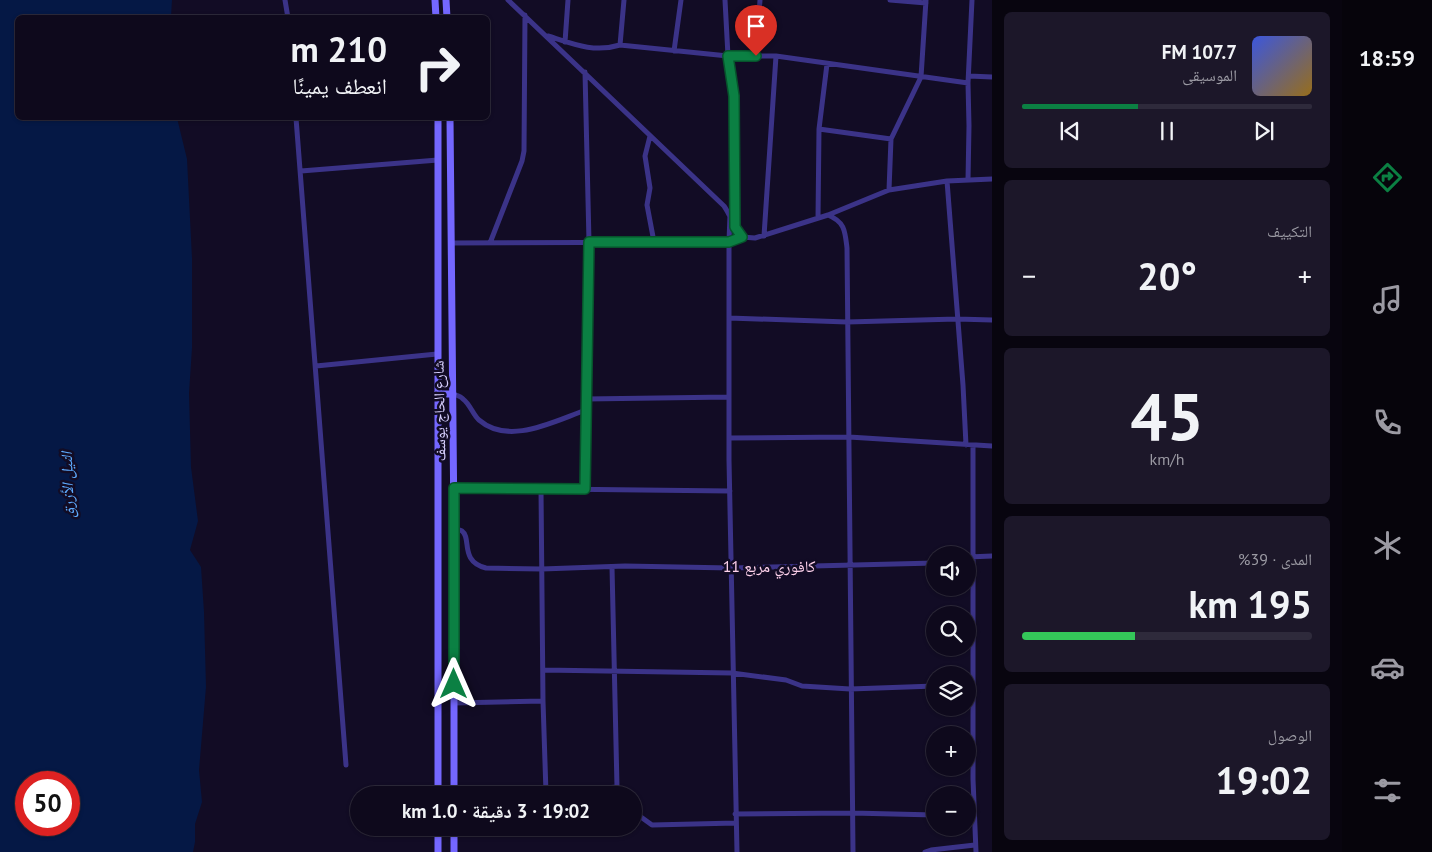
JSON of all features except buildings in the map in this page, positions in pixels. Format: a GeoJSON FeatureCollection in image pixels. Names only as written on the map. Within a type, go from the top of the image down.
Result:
{"type":"FeatureCollection","features":[{"type":"Feature","properties":{"kind":"main road"},"geometry":{"type":"LineString","coordinates":[[435,0],[436,15]]}},
{"type":"Feature","properties":{"kind":"main road"},"geometry":{"type":"LineString","coordinates":[[446,0],[447,15]]}},
{"type":"Feature","properties":{"kind":"main road","name":"شارع الحاج يوسف"},"geometry":{"type":"LineString","coordinates":[[438,120],[438,786]]}},
{"type":"Feature","properties":{"kind":"main road","name":"شارع الحاج يوسف"},"geometry":{"type":"LineString","coordinates":[[450,120],[454,488],[454,786]]}},
{"type":"Feature","properties":{"kind":"main road"},"geometry":{"type":"LineString","coordinates":[[437,394],[453,394]]}},
{"type":"Feature","properties":{"kind":"main road"},"geometry":{"type":"LineString","coordinates":[[438,836],[438,852]]}},
{"type":"Feature","properties":{"kind":"main road"},"geometry":{"type":"LineString","coordinates":[[454,836],[454,852]]}},
{"type":"Feature","properties":{"kind":"street"},"geometry":{"type":"LineString","coordinates":[[285,0],[288,15]]}},
{"type":"Feature","properties":{"kind":"street"},"geometry":{"type":"LineString","coordinates":[[508,0],[724,206],[742,237]]}},
{"type":"Feature","properties":{"kind":"street"},"geometry":{"type":"LineString","coordinates":[[565,42],[568,0]]}},
{"type":"Feature","properties":{"kind":"street"},"geometry":{"type":"LineString","coordinates":[[620,45],[624,0]]}},
{"type":"Feature","properties":{"kind":"street"},"geometry":{"type":"LineString","coordinates":[[674,51],[681,0]]}},
{"type":"Feature","properties":{"kind":"street"},"geometry":{"type":"LineString","coordinates":[[725,0],[728,56],[734,96],[735,227]]}},
{"type":"Feature","properties":{"kind":"street"},"geometry":{"type":"LineString","coordinates":[[756,56],[760,0]]}},
{"type":"Feature","properties":{"kind":"street"},"geometry":{"type":"LineString","coordinates":[[889,190],[891,139],[921,77],[926,2],[890,0]]}},
{"type":"Feature","properties":{"kind":"street"},"geometry":{"type":"LineString","coordinates":[[968,180],[968,76],[972,0]]}},
{"type":"Feature","properties":{"kind":"street"},"geometry":{"type":"LineString","coordinates":[[490,243],[522,161],[525,15]]}},
{"type":"Feature","properties":{"kind":"street"},"geometry":{"type":"LineString","coordinates":[[546,35],[596,50],[620,45],[728,56],[776,56],[968,83]]}},
{"type":"Feature","properties":{"kind":"street"},"geometry":{"type":"LineString","coordinates":[[764,236],[776,56]]}},
{"type":"Feature","properties":{"kind":"street"},"geometry":{"type":"LineString","coordinates":[[818,218],[819,129],[827,64]]}},
{"type":"Feature","properties":{"kind":"street"},"geometry":{"type":"LineString","coordinates":[[585,72],[589,242],[585,489]]}},
{"type":"Feature","properties":{"kind":"street"},"geometry":{"type":"LineString","coordinates":[[968,76],[992,77]]}},
{"type":"Feature","properties":{"kind":"street"},"geometry":{"type":"LineString","coordinates":[[296,120],[346,765]]}},
{"type":"Feature","properties":{"kind":"street"},"geometry":{"type":"LineString","coordinates":[[819,129],[891,139]]}},
{"type":"Feature","properties":{"kind":"street"},"geometry":{"type":"LineString","coordinates":[[650,136],[645,156],[650,188],[647,206],[654,242]]}},
{"type":"Feature","properties":{"kind":"street"},"geometry":{"type":"LineString","coordinates":[[300,172],[438,160]]}},
{"type":"Feature","properties":{"kind":"street"},"geometry":{"type":"LineString","coordinates":[[452,243],[729,242],[742,237],[755,238],[764,236],[828,215],[889,190],[947,181],[992,180]]}},
{"type":"Feature","properties":{"kind":"street"},"geometry":{"type":"LineString","coordinates":[[947,181],[966,445]]}},
{"type":"Feature","properties":{"kind":"street"},"geometry":{"type":"LineString","coordinates":[[730,214],[729,438],[732,674],[737,852]]}},
{"type":"Feature","properties":{"kind":"street"},"geometry":{"type":"LineString","coordinates":[[828,215],[837,219],[846,235],[853,852]]}},
{"type":"Feature","properties":{"kind":"street"},"geometry":{"type":"LineString","coordinates":[[729,318],[847,322],[992,320]]}},
{"type":"Feature","properties":{"kind":"street"},"geometry":{"type":"LineString","coordinates":[[316,366],[437,354]]}},
{"type":"Feature","properties":{"kind":"street"},"geometry":{"type":"LineString","coordinates":[[453,394],[464,399],[478,419],[491,429],[503,431],[516,432],[533,428],[586,410]]}},
{"type":"Feature","properties":{"kind":"street"},"geometry":{"type":"LineString","coordinates":[[586,399],[729,397]]}},
{"type":"Feature","properties":{"kind":"street"},"geometry":{"type":"LineString","coordinates":[[729,438],[849,437],[992,446]]}},
{"type":"Feature","properties":{"kind":"street"},"geometry":{"type":"LineString","coordinates":[[970,546],[973,445]]}},
{"type":"Feature","properties":{"kind":"street"},"geometry":{"type":"LineString","coordinates":[[454,488],[730,491]]}},
{"type":"Feature","properties":{"kind":"street"},"geometry":{"type":"LineString","coordinates":[[541,489],[546,786]]}},
{"type":"Feature","properties":{"kind":"street"},"geometry":{"type":"LineString","coordinates":[[454,529],[462,531],[464,534],[473,562],[478,566],[486,568],[731,568],[926,563]]}},
{"type":"Feature","properties":{"kind":"street"},"geometry":{"type":"LineString","coordinates":[[976,557],[992,556]]}},
{"type":"Feature","properties":{"kind":"street"},"geometry":{"type":"LineString","coordinates":[[612,567],[617,786]]}},
{"type":"Feature","properties":{"kind":"street"},"geometry":{"type":"LineString","coordinates":[[970,596],[970,666]]}},
{"type":"Feature","properties":{"kind":"street"},"geometry":{"type":"LineString","coordinates":[[543,670],[732,674],[786,680],[802,686],[850,689],[926,686]]}},
{"type":"Feature","properties":{"kind":"street"},"geometry":{"type":"LineString","coordinates":[[454,703],[543,701]]}},
{"type":"Feature","properties":{"kind":"street"},"geometry":{"type":"LineString","coordinates":[[970,716],[970,786]]}},
{"type":"Feature","properties":{"kind":"street"},"geometry":{"type":"LineString","coordinates":[[735,814],[926,815]]}},
{"type":"Feature","properties":{"kind":"street"},"geometry":{"type":"LineString","coordinates":[[642,818],[652,825],[736,823]]}},
{"type":"Feature","properties":{"kind":"street"},"geometry":{"type":"LineString","coordinates":[[974,836],[976,852]]}},
{"type":"Feature","properties":{"kind":"street"},"geometry":{"type":"LineString","coordinates":[[925,852],[975,845]]}},
{"type":"Feature","properties":{"kind":"water","name":"النيل الأزرق"},"geometry":{"type":"Polygon","coordinates":[[[0,0],[172,0],[171,15],[15,15],[15,120],[177,120],[187,159],[192,258],[192,348],[189,393],[191,467],[198,521],[190,550],[201,567],[206,687],[199,770],[202,802],[195,824],[193,852],[0,852],[0,0]]]}},
{"type":"Feature","properties":{"kind":"district","name":"كافوري مربع 11"},"geometry":{"type":"Point","coordinates":[769,566]}},
{"type":"Feature","properties":{"kind":"route"},"geometry":{"type":"LineString","coordinates":[[454,684],[454,488],[585,489],[589,242],[729,242],[742,237],[735,227],[734,96],[728,56],[756,56]]}}]}
